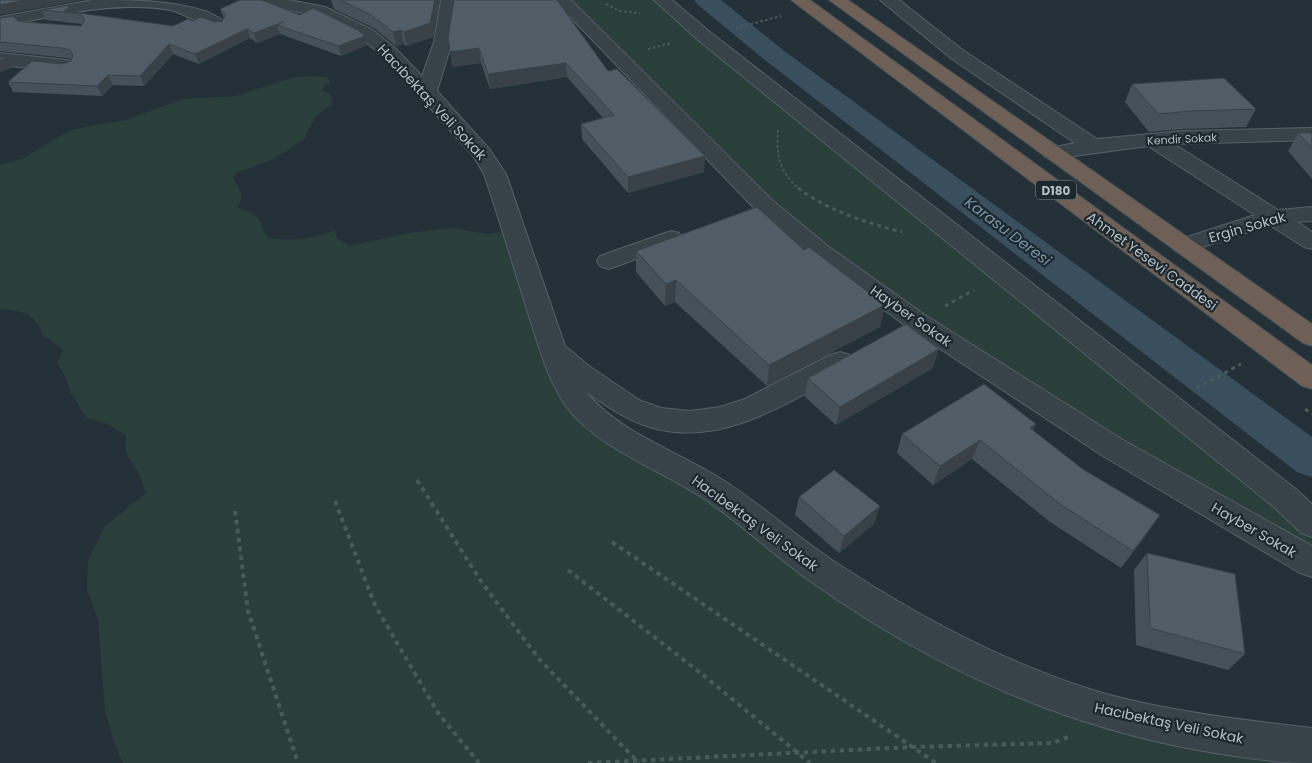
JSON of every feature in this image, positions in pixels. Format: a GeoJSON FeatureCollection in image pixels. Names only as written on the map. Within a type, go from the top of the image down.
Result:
{"type":"FeatureCollection","features":[{"type":"Feature","properties":{"kind":"highway","name":"Ahmet Yesevi Caddesi"},"geometry":{"type":"LineString","coordinates":[[799,0],[1312,379]]}},
{"type":"Feature","properties":{"kind":"highway","name":"D180"},"geometry":{"type":"LineString","coordinates":[[837,0],[1308,332]]}},
{"type":"Feature","properties":{"kind":"street"},"geometry":{"type":"LineString","coordinates":[[73,0],[94,4]]}},
{"type":"Feature","properties":{"kind":"street"},"geometry":{"type":"LineString","coordinates":[[136,0],[174,5],[190,10],[219,24]]}},
{"type":"Feature","properties":{"kind":"street"},"geometry":{"type":"LineString","coordinates":[[0,23],[38,13],[94,4],[143,0]]}},
{"type":"Feature","properties":{"kind":"street","name":"Hacıbektaş Veli Sokak"},"geometry":{"type":"LineString","coordinates":[[263,0],[319,12],[357,27],[390,53],[483,154],[495,174],[561,373],[582,407],[599,423],[717,492],[788,548],[835,581],[897,619],[970,659],[1052,693],[1108,712],[1202,732],[1312,747]]}},
{"type":"Feature","properties":{"kind":"street"},"geometry":{"type":"LineString","coordinates":[[426,94],[443,42],[450,0]]}},
{"type":"Feature","properties":{"kind":"street","name":"Hayber Sokak"},"geometry":{"type":"LineString","coordinates":[[562,0],[617,56],[755,208],[821,252],[916,322],[1113,448],[1312,563]]}},
{"type":"Feature","properties":{"kind":"street"},"geometry":{"type":"LineString","coordinates":[[888,0],[958,55],[1092,145]]}},
{"type":"Feature","properties":{"kind":"street"},"geometry":{"type":"LineString","coordinates":[[667,4],[704,36],[1286,499],[1312,524]]}},
{"type":"Feature","properties":{"kind":"street"},"geometry":{"type":"LineString","coordinates":[[0,15],[38,13]]}},
{"type":"Feature","properties":{"kind":"street"},"geometry":{"type":"LineString","coordinates":[[0,23],[57,27]]}},
{"type":"Feature","properties":{"kind":"street"},"geometry":{"type":"LineString","coordinates":[[1,61],[67,66]]}},
{"type":"Feature","properties":{"kind":"street","name":"Kendir Sokak"},"geometry":{"type":"LineString","coordinates":[[1052,153],[1092,145],[1153,140],[1312,134]]}},
{"type":"Feature","properties":{"kind":"street"},"geometry":{"type":"LineString","coordinates":[[1153,140],[1312,242]]}},
{"type":"Feature","properties":{"kind":"street","name":"Ergin Sokak"},"geometry":{"type":"LineString","coordinates":[[1184,246],[1273,217],[1312,214]]}},
{"type":"Feature","properties":{"kind":"street"},"geometry":{"type":"LineString","coordinates":[[609,261],[691,231]]}},
{"type":"Feature","properties":{"kind":"street"},"geometry":{"type":"LineString","coordinates":[[890,335],[916,322]]}},
{"type":"Feature","properties":{"kind":"street"},"geometry":{"type":"LineString","coordinates":[[554,351],[579,374],[629,407],[658,419],[690,422],[720,418],[755,407],[865,348]]}},
{"type":"Feature","properties":{"kind":"path"},"geometry":{"type":"LineString","coordinates":[[602,0],[610,7],[630,13],[654,13],[667,4]]}},
{"type":"Feature","properties":{"kind":"path"},"geometry":{"type":"LineString","coordinates":[[617,56],[704,36]]}},
{"type":"Feature","properties":{"kind":"path"},"geometry":{"type":"LineString","coordinates":[[790,104],[781,117],[776,146],[779,161],[786,176],[802,191],[825,206],[872,224],[901,232],[955,235]]}},
{"type":"Feature","properties":{"kind":"path"},"geometry":{"type":"LineString","coordinates":[[916,322],[1004,274]]}},
{"type":"Feature","properties":{"kind":"path"},"geometry":{"type":"LineString","coordinates":[[1189,391],[1226,372]]}},
{"type":"Feature","properties":{"kind":"path"},"geometry":{"type":"LineString","coordinates":[[417,480],[480,580],[540,659],[638,762]]}},
{"type":"Feature","properties":{"kind":"path"},"geometry":{"type":"LineString","coordinates":[[335,501],[375,605],[438,713],[479,763]]}},
{"type":"Feature","properties":{"kind":"path"},"geometry":{"type":"LineString","coordinates":[[235,510],[248,611],[298,763]]}},
{"type":"Feature","properties":{"kind":"path"},"geometry":{"type":"LineString","coordinates":[[612,542],[753,640],[936,763]]}},
{"type":"Feature","properties":{"kind":"path"},"geometry":{"type":"LineString","coordinates":[[568,570],[698,670],[810,763]]}},
{"type":"Feature","properties":{"kind":"path"},"geometry":{"type":"LineString","coordinates":[[588,763],[913,747],[1053,743],[1089,729],[1108,712]]}},
{"type":"Feature","properties":{"kind":"green space"},"geometry":{"type":"Polygon","coordinates":[[[562,0],[662,0],[1312,524],[1312,563],[821,252],[562,0]]]}},
{"type":"Feature","properties":{"kind":"green space"},"geometry":{"type":"Polygon","coordinates":[[[316,76],[328,78],[330,82],[323,87],[323,91],[330,95],[333,100],[330,106],[315,117],[304,139],[274,159],[236,173],[233,179],[241,192],[238,208],[252,213],[258,218],[268,238],[302,239],[334,230],[338,239],[350,246],[409,233],[453,228],[487,234],[513,231],[572,393],[970,659],[1312,763],[123,763],[114,742],[105,711],[98,619],[87,590],[88,560],[105,526],[146,493],[140,476],[126,453],[126,436],[107,424],[87,418],[71,393],[65,376],[57,363],[63,350],[43,335],[38,324],[29,315],[18,311],[0,309],[0,165],[24,158],[72,130],[123,121],[184,99],[236,96],[292,78],[316,76]]]}},
{"type":"Feature","properties":{"kind":"building"},"geometry":{"type":"Polygon","coordinates":[[[0,0],[25,0],[0,5],[0,0]]]}},
{"type":"Feature","properties":{"kind":"building"},"geometry":{"type":"Polygon","coordinates":[[[240,0],[262,0],[300,15],[313,8],[358,30],[365,36],[338,46],[277,25],[283,22],[254,33],[247,29],[195,54],[169,44],[140,76],[108,75],[97,86],[8,82],[32,61],[62,64],[71,61],[73,55],[70,50],[62,48],[0,42],[0,18],[13,16],[18,21],[24,22],[81,26],[85,20],[81,14],[42,10],[71,5],[64,11],[173,26],[188,19],[192,21],[201,17],[215,22],[222,21],[226,15],[220,9],[240,0]]]}},
{"type":"Feature","properties":{"kind":"building"},"geometry":{"type":"Polygon","coordinates":[[[340,0],[435,0],[430,23],[404,32],[401,30],[393,32],[370,14],[340,0]]]}},
{"type":"Feature","properties":{"kind":"building"},"geometry":{"type":"Polygon","coordinates":[[[454,0],[557,0],[608,71],[617,69],[705,156],[628,177],[581,124],[614,115],[566,63],[488,74],[479,48],[450,52],[448,38],[454,0]]]}},
{"type":"Feature","properties":{"kind":"building"},"geometry":{"type":"Polygon","coordinates":[[[1224,78],[1256,109],[1158,114],[1132,84],[1224,78]]]}},
{"type":"Feature","properties":{"kind":"building"},"geometry":{"type":"Polygon","coordinates":[[[1298,133],[1312,133],[1312,148],[1298,133]]]}},
{"type":"Feature","properties":{"kind":"building"},"geometry":{"type":"Polygon","coordinates":[[[757,207],[804,250],[809,247],[885,305],[769,365],[676,280],[666,284],[636,251],[757,207]]]}},
{"type":"Feature","properties":{"kind":"building"},"geometry":{"type":"Polygon","coordinates":[[[906,324],[939,349],[840,407],[808,378],[906,324]]]}},
{"type":"Feature","properties":{"kind":"building"},"geometry":{"type":"Polygon","coordinates":[[[984,384],[1036,424],[1030,428],[1084,470],[1160,515],[1133,551],[1060,504],[980,440],[940,466],[902,434],[984,384]]]}},
{"type":"Feature","properties":{"kind":"building"},"geometry":{"type":"Polygon","coordinates":[[[834,470],[880,506],[844,536],[799,497],[834,470]]]}},
{"type":"Feature","properties":{"kind":"building"},"geometry":{"type":"Polygon","coordinates":[[[1147,553],[1235,574],[1245,654],[1150,628],[1147,553]]]}},
{"type":"Feature","properties":{"kind":"waterway","name":"Karasu Deresi"},"geometry":{"type":"LineString","coordinates":[[706,0],[774,55],[1312,460]]}}]}
